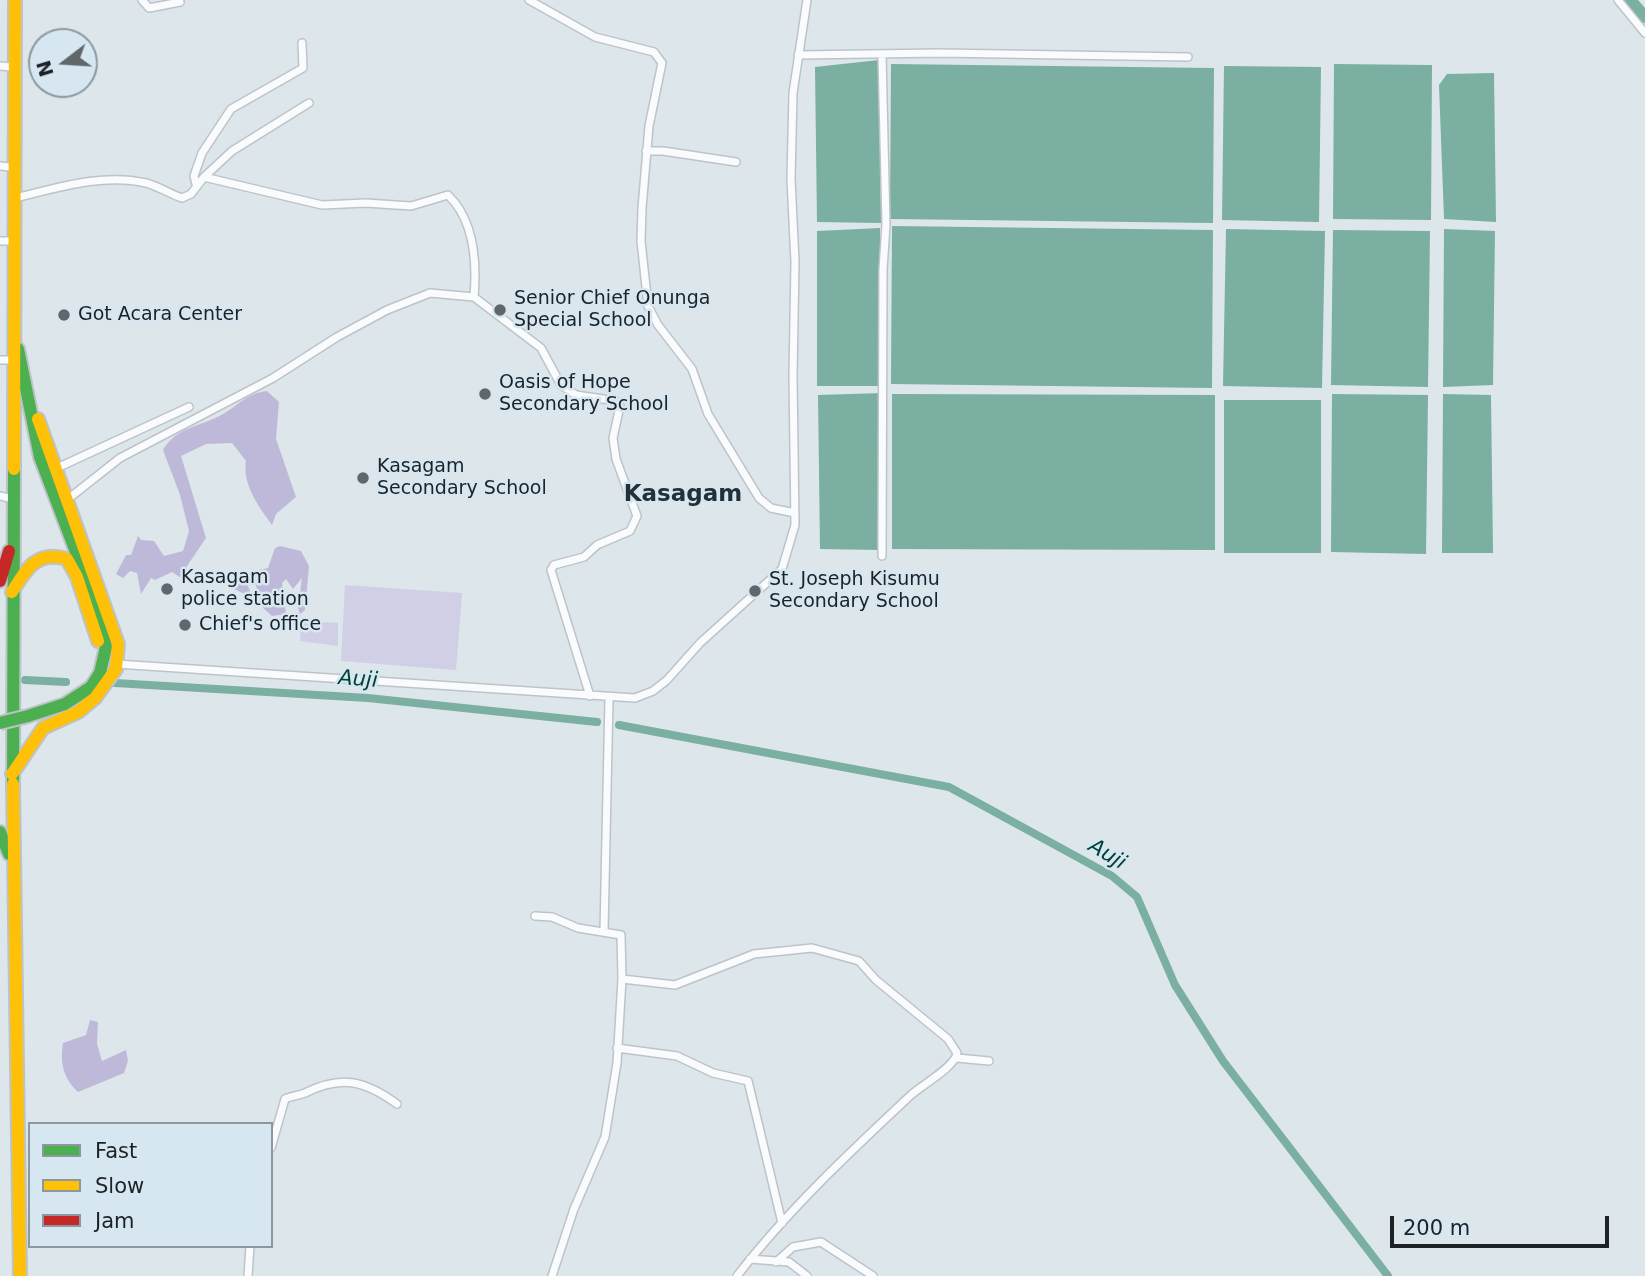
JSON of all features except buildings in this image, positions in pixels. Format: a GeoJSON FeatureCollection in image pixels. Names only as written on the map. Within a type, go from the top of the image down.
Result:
{"type":"FeatureCollection","features":[{"type":"Feature","properties":{"kind":"main road"},"geometry":{"type":"LineString","coordinates":[[13,0],[5,66],[4,360],[5,497],[9,551],[9,854],[18,1276]]}},
{"type":"Feature","properties":{"kind":"main road"},"geometry":{"type":"LineString","coordinates":[[13,0],[15,198],[12,321],[12,774],[18,1276]]}},
{"type":"Feature","properties":{"kind":"main road"},"geometry":{"type":"LineString","coordinates":[[0,714],[28,712],[77,698],[91,687],[104,660],[106,647],[101,618],[40,457],[12,321]]}},
{"type":"Feature","properties":{"kind":"main road"},"geometry":{"type":"LineString","coordinates":[[12,774],[34,737],[51,724],[87,706],[106,684],[116,664],[118,644],[58,468],[30,400]]}},
{"type":"Feature","properties":{"kind":"main road"},"geometry":{"type":"LineString","coordinates":[[0,581],[9,551]]}},
{"type":"Feature","properties":{"kind":"main road"},"geometry":{"type":"LineString","coordinates":[[0,723],[74,692],[96,667],[96,633],[77,577],[67,559],[49,554],[41,555],[28,566],[12,592]]}},
{"type":"Feature","properties":{"kind":"main road"},"geometry":{"type":"LineString","coordinates":[[0,832],[9,854]]}},
{"type":"Feature","properties":{"kind":"street"},"geometry":{"type":"LineString","coordinates":[[142,0],[153,8],[180,2]]}},
{"type":"Feature","properties":{"kind":"street"},"geometry":{"type":"LineString","coordinates":[[529,0],[595,37],[611,44],[643,49],[659,57],[662,69],[646,151],[641,241],[646,292],[652,315],[692,369],[713,425],[759,498],[771,508],[795,513]]}},
{"type":"Feature","properties":{"kind":"street"},"geometry":{"type":"LineString","coordinates":[[116,664],[635,698],[653,691],[700,643],[782,569],[792,545],[795,513],[795,262],[791,178],[793,93],[807,0]]}},
{"type":"Feature","properties":{"kind":"street"},"geometry":{"type":"LineString","coordinates":[[1618,0],[1645,33]]}},
{"type":"Feature","properties":{"kind":"street"},"geometry":{"type":"LineString","coordinates":[[196,184],[196,167],[224,117],[244,99],[300,71],[304,63],[302,43]]}},
{"type":"Feature","properties":{"kind":"street"},"geometry":{"type":"LineString","coordinates":[[798,55],[940,53],[1188,57]]}},
{"type":"Feature","properties":{"kind":"street"},"geometry":{"type":"LineString","coordinates":[[881,55],[886,224],[883,270],[882,556]]}},
{"type":"Feature","properties":{"kind":"street"},"geometry":{"type":"LineString","coordinates":[[15,198],[76,183],[120,180],[148,183],[182,198],[191,194],[196,184],[232,151],[309,103]]}},
{"type":"Feature","properties":{"kind":"street"},"geometry":{"type":"LineString","coordinates":[[646,151],[736,162]]}},
{"type":"Feature","properties":{"kind":"street"},"geometry":{"type":"LineString","coordinates":[[204,177],[313,205],[366,203],[411,206],[448,195],[455,202],[470,231],[477,267],[474,297]]}},
{"type":"Feature","properties":{"kind":"street"},"geometry":{"type":"LineString","coordinates":[[68,499],[120,458],[273,378],[337,337],[406,301],[430,293],[474,297],[544,352],[547,364],[561,385],[576,395],[616,401],[620,406],[613,438],[616,459],[637,516],[630,531],[597,545],[584,557],[554,565],[551,570],[590,696]]}},
{"type":"Feature","properties":{"kind":"street"},"geometry":{"type":"LineString","coordinates":[[58,468],[190,407]]}},
{"type":"Feature","properties":{"kind":"street"},"geometry":{"type":"LineString","coordinates":[[604,931],[609,698]]}},
{"type":"Feature","properties":{"kind":"street"},"geometry":{"type":"LineString","coordinates":[[535,916],[552,917],[578,928],[621,935],[622,979],[616,1076],[605,1138],[574,1209],[552,1276]]}},
{"type":"Feature","properties":{"kind":"street"},"geometry":{"type":"LineString","coordinates":[[622,979],[675,985],[754,954],[812,948],[859,961],[876,980],[948,1039],[957,1058]]}},
{"type":"Feature","properties":{"kind":"street"},"geometry":{"type":"LineString","coordinates":[[617,1048],[677,1056],[713,1073],[748,1081],[782,1223]]}},
{"type":"Feature","properties":{"kind":"street"},"geometry":{"type":"LineString","coordinates":[[737,1276],[810,1191],[880,1124],[957,1058],[989,1062]]}},
{"type":"Feature","properties":{"kind":"street"},"geometry":{"type":"LineString","coordinates":[[273,1141],[285,1100],[324,1083],[335,1081],[366,1087],[397,1104]]}},
{"type":"Feature","properties":{"kind":"street"},"geometry":{"type":"LineString","coordinates":[[776,1262],[793,1247],[821,1242],[873,1276]]}},
{"type":"Feature","properties":{"kind":"street"},"geometry":{"type":"LineString","coordinates":[[247,1276],[250,1248]]}},
{"type":"Feature","properties":{"kind":"street"},"geometry":{"type":"LineString","coordinates":[[750,1259],[796,1265],[807,1276]]}},
{"type":"Feature","properties":{"kind":"shaded area"},"geometry":{"type":"Polygon","coordinates":[[[879,60],[881,223],[817,222],[815,67],[879,60]]]}},
{"type":"Feature","properties":{"kind":"shaded area"},"geometry":{"type":"Polygon","coordinates":[[[891,64],[1214,68],[1213,223],[890,219],[891,64]]]}},
{"type":"Feature","properties":{"kind":"shaded area"},"geometry":{"type":"Polygon","coordinates":[[[1334,64],[1432,65],[1431,220],[1333,219],[1334,64]]]}},
{"type":"Feature","properties":{"kind":"shaded area"},"geometry":{"type":"Polygon","coordinates":[[[1224,66],[1321,67],[1319,222],[1222,220],[1224,66]]]}},
{"type":"Feature","properties":{"kind":"shaded area"},"geometry":{"type":"Polygon","coordinates":[[[1494,73],[1496,222],[1444,219],[1439,85],[1447,74],[1494,73]]]}},
{"type":"Feature","properties":{"kind":"shaded area"},"geometry":{"type":"Polygon","coordinates":[[[892,226],[1213,230],[1212,388],[891,384],[892,226]]]}},
{"type":"Feature","properties":{"kind":"shaded area"},"geometry":{"type":"Polygon","coordinates":[[[880,228],[880,386],[817,386],[817,231],[880,228]]]}},
{"type":"Feature","properties":{"kind":"shaded area"},"geometry":{"type":"Polygon","coordinates":[[[1226,229],[1325,231],[1322,388],[1223,386],[1226,229]]]}},
{"type":"Feature","properties":{"kind":"shaded area"},"geometry":{"type":"Polygon","coordinates":[[[1444,229],[1495,231],[1493,385],[1443,387],[1444,229]]]}},
{"type":"Feature","properties":{"kind":"shaded area"},"geometry":{"type":"Polygon","coordinates":[[[1333,230],[1430,231],[1428,387],[1331,385],[1333,230]]]}},
{"type":"Feature","properties":{"kind":"shaded area"},"geometry":{"type":"Polygon","coordinates":[[[267,391],[279,402],[276,439],[296,497],[276,514],[272,525],[249,487],[246,461],[232,443],[206,444],[181,456],[206,538],[187,566],[186,581],[172,572],[155,580],[151,578],[141,594],[137,573],[130,571],[123,578],[116,574],[126,555],[131,555],[138,536],[141,540],[154,541],[164,556],[183,551],[189,531],[180,495],[163,450],[182,431],[223,414],[254,394],[267,391]]]}},
{"type":"Feature","properties":{"kind":"shaded area"},"geometry":{"type":"Polygon","coordinates":[[[882,393],[880,550],[820,549],[818,395],[882,393]]]}},
{"type":"Feature","properties":{"kind":"shaded area"},"geometry":{"type":"Polygon","coordinates":[[[892,394],[1215,395],[1215,550],[892,549],[892,394]]]}},
{"type":"Feature","properties":{"kind":"shaded area"},"geometry":{"type":"Polygon","coordinates":[[[1332,394],[1428,395],[1426,554],[1331,552],[1332,394]]]}},
{"type":"Feature","properties":{"kind":"shaded area"},"geometry":{"type":"Polygon","coordinates":[[[1443,394],[1491,395],[1493,553],[1442,553],[1443,394]]]}},
{"type":"Feature","properties":{"kind":"shaded area"},"geometry":{"type":"Polygon","coordinates":[[[1224,400],[1321,400],[1321,553],[1224,553],[1224,400]]]}},
{"type":"Feature","properties":{"kind":"shaded area"},"geometry":{"type":"Polygon","coordinates":[[[280,546],[301,551],[309,566],[305,610],[300,614],[298,608],[302,578],[293,589],[286,579],[282,583],[286,614],[272,616],[263,608],[254,580],[247,584],[250,591],[247,595],[234,589],[238,583],[236,579],[243,573],[268,568],[275,548],[280,546]]]}},
{"type":"Feature","properties":{"kind":"shaded area"},"geometry":{"type":"Polygon","coordinates":[[[345,585],[462,593],[456,670],[341,661],[345,585]]]}},
{"type":"Feature","properties":{"kind":"shaded area"},"geometry":{"type":"Polygon","coordinates":[[[301,621],[338,623],[338,646],[300,641],[301,621]]]}},
{"type":"Feature","properties":{"kind":"shaded area"},"geometry":{"type":"Polygon","coordinates":[[[90,1020],[98,1022],[97,1044],[102,1061],[126,1050],[128,1061],[124,1073],[78,1092],[64,1070],[63,1043],[86,1035],[90,1020]]]}},
{"type":"Feature","properties":{"kind":"waterway"},"geometry":{"type":"LineString","coordinates":[[1630,0],[1645,17]]}},
{"type":"Feature","properties":{"kind":"waterway"},"geometry":{"type":"LineString","coordinates":[[25,680],[66,682]]}},
{"type":"Feature","properties":{"kind":"waterway","name":"Auji"},"geometry":{"type":"LineString","coordinates":[[115,683],[368,698],[597,722]]}},
{"type":"Feature","properties":{"kind":"waterway","name":"Auji"},"geometry":{"type":"LineString","coordinates":[[619,725],[949,787],[1112,876],[1137,897],[1175,985],[1223,1061],[1388,1276]]}},
{"type":"Feature","properties":{"kind":"traffic: fast"},"geometry":{"type":"LineString","coordinates":[[18,349],[40,457],[101,618],[106,647],[100,673],[91,687],[65,704],[28,716]]}},
{"type":"Feature","properties":{"kind":"traffic: fast"},"geometry":{"type":"LineString","coordinates":[[13,784],[14,469]]}},
{"type":"Feature","properties":{"kind":"traffic: fast"},"geometry":{"type":"LineString","coordinates":[[0,723],[28,716]]}},
{"type":"Feature","properties":{"kind":"traffic: fast"},"geometry":{"type":"LineString","coordinates":[[0,832],[9,854]]}},
{"type":"Feature","properties":{"kind":"traffic: slow"},"geometry":{"type":"LineString","coordinates":[[14,469],[15,0]]}},
{"type":"Feature","properties":{"kind":"traffic: slow"},"geometry":{"type":"LineString","coordinates":[[12,774],[43,728],[78,712],[95,698],[116,669],[118,644],[38,419]]}},
{"type":"Feature","properties":{"kind":"traffic: slow"},"geometry":{"type":"LineString","coordinates":[[12,592],[22,576],[40,559],[67,559],[77,577],[98,641]]}},
{"type":"Feature","properties":{"kind":"traffic: slow"},"geometry":{"type":"LineString","coordinates":[[13,784],[20,1276]]}},
{"type":"Feature","properties":{"kind":"traffic: jam"},"geometry":{"type":"LineString","coordinates":[[0,581],[9,551]]}},
{"type":"Feature","properties":{"kind":"place","name":"Senior Chief Onunga Special School"},"geometry":{"type":"Point","coordinates":[500,310]}},
{"type":"Feature","properties":{"kind":"place","name":"Got Acara Center"},"geometry":{"type":"Point","coordinates":[64,315]}},
{"type":"Feature","properties":{"kind":"place","name":"Oasis of Hope Secondary School"},"geometry":{"type":"Point","coordinates":[485,394]}},
{"type":"Feature","properties":{"kind":"place","name":"Kasagam Secondary School"},"geometry":{"type":"Point","coordinates":[363,478]}},
{"type":"Feature","properties":{"kind":"place","name":"Kasagam police station"},"geometry":{"type":"Point","coordinates":[167,589]}},
{"type":"Feature","properties":{"kind":"place","name":"St. Joseph Kisumu Secondary School"},"geometry":{"type":"Point","coordinates":[755,591]}},
{"type":"Feature","properties":{"kind":"place","name":"Chief's office"},"geometry":{"type":"Point","coordinates":[185,625]}},
{"type":"Feature","properties":{"kind":"district","name":"Kasagam"},"geometry":{"type":"Point","coordinates":[683,495]}}]}
